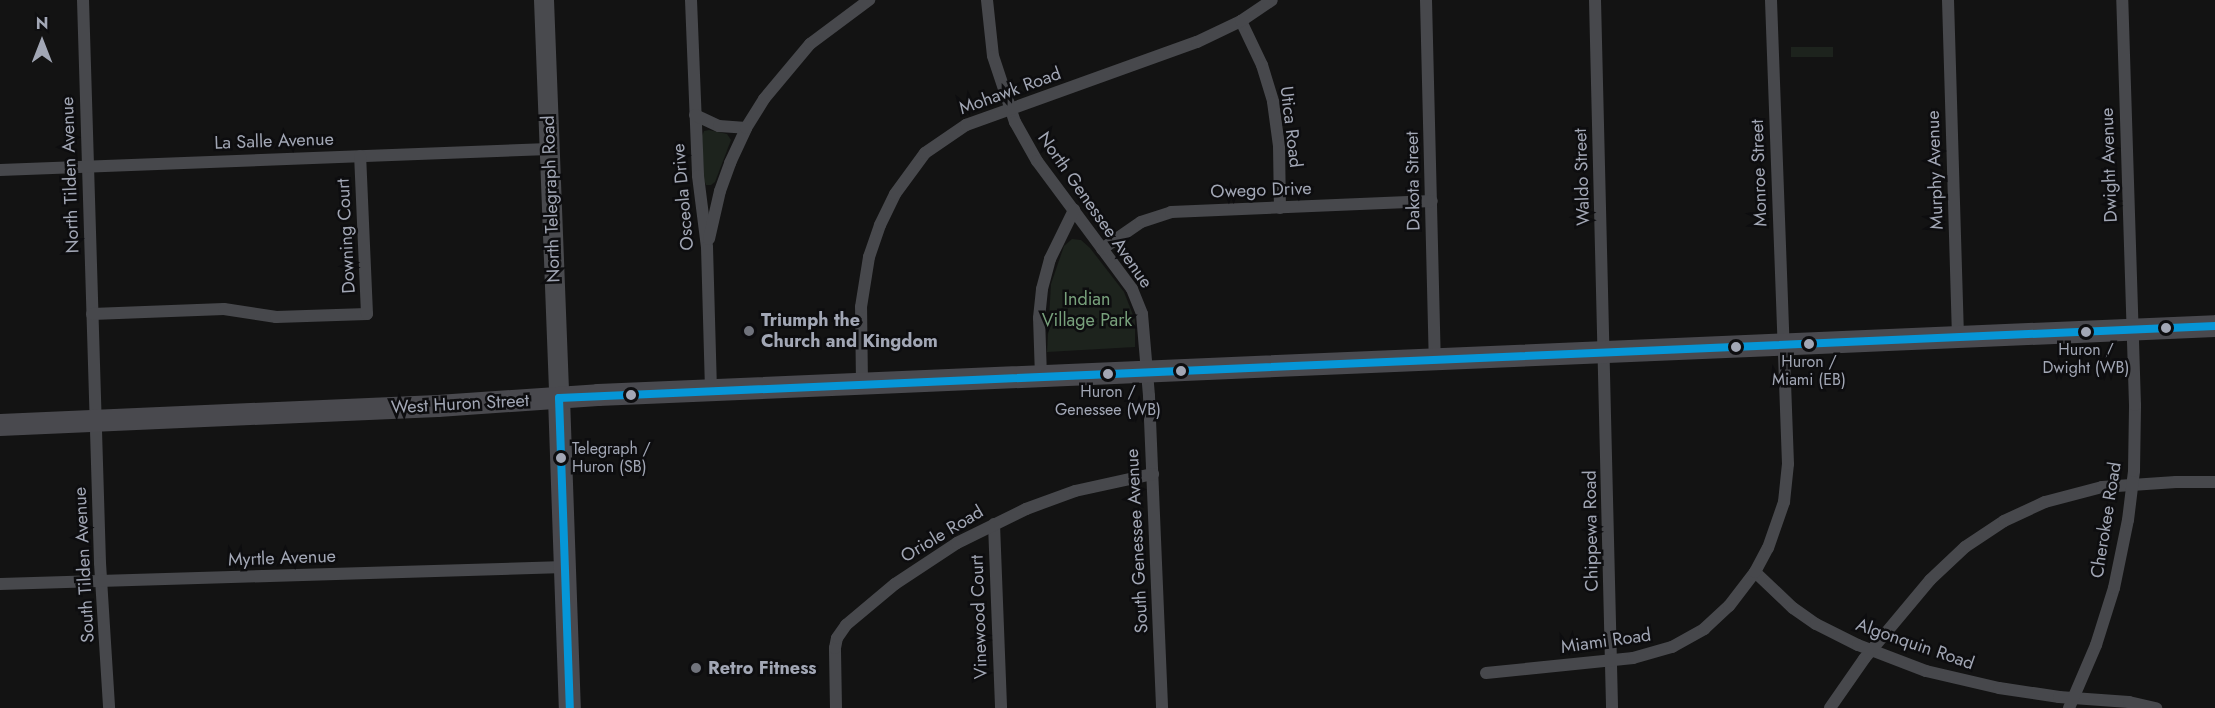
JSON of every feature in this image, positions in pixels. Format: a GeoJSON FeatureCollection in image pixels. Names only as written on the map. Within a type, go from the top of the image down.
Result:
{"type":"FeatureCollection","features":[{"type":"Feature","properties":{"kind":"highway","name":"West Huron Street"},"geometry":{"type":"LineString","coordinates":[[0,425],[711,391],[1958,339],[2215,326]]}},
{"type":"Feature","properties":{"kind":"highway"},"geometry":{"type":"LineString","coordinates":[[559,398],[570,708]]}},
{"type":"Feature","properties":{"kind":"main road","name":"North Telegraph Road"},"geometry":{"type":"LineString","coordinates":[[543,0],[559,398]]}},
{"type":"Feature","properties":{"kind":"street","name":"North Tilden Avenue"},"geometry":{"type":"LineString","coordinates":[[83,0],[95,421]]}},
{"type":"Feature","properties":{"kind":"street","name":"Osceola Drive"},"geometry":{"type":"LineString","coordinates":[[691,0],[698,176],[707,246],[711,391]]}},
{"type":"Feature","properties":{"kind":"street"},"geometry":{"type":"LineString","coordinates":[[707,246],[720,191],[746,128],[772,87],[801,54],[829,28],[869,0]]}},
{"type":"Feature","properties":{"kind":"street","name":"North Genessee Avenue"},"geometry":{"type":"LineString","coordinates":[[987,0],[993,57],[1009,109],[1033,154],[1138,301],[1143,320],[1147,373]]}},
{"type":"Feature","properties":{"kind":"street","name":"Mohawk Road"},"geometry":{"type":"LineString","coordinates":[[862,385],[862,291],[872,246],[888,206],[914,167],[934,146],[966,125],[1184,48],[1240,21],[1272,0]]}},
{"type":"Feature","properties":{"kind":"street","name":"Dakota Street"},"geometry":{"type":"LineString","coordinates":[[1425,0],[1435,361]]}},
{"type":"Feature","properties":{"kind":"street","name":"Waldo Street"},"geometry":{"type":"LineString","coordinates":[[1594,0],[1605,353]]}},
{"type":"Feature","properties":{"kind":"street","name":"Monroe Street"},"geometry":{"type":"LineString","coordinates":[[1772,0],[1783,346]]}},
{"type":"Feature","properties":{"kind":"street","name":"Murphy Avenue"},"geometry":{"type":"LineString","coordinates":[[1948,0],[1958,339]]}},
{"type":"Feature","properties":{"kind":"street","name":"Dwight Avenue"},"geometry":{"type":"LineString","coordinates":[[2122,0],[2132,330]]}},
{"type":"Feature","properties":{"kind":"street","name":"Utica Road"},"geometry":{"type":"LineString","coordinates":[[1240,21],[1262,65],[1273,102],[1279,146],[1280,207]]}},
{"type":"Feature","properties":{"kind":"street"},"geometry":{"type":"LineString","coordinates":[[695,115],[719,126],[746,128]]}},
{"type":"Feature","properties":{"kind":"street","name":"La Salle Avenue"},"geometry":{"type":"LineString","coordinates":[[0,170],[549,149]]}},
{"type":"Feature","properties":{"kind":"street","name":"Downing Court"},"geometry":{"type":"LineString","coordinates":[[92,314],[224,309],[276,317],[367,314],[360,156]]}},
{"type":"Feature","properties":{"kind":"street","name":"Owego Drive"},"geometry":{"type":"LineString","coordinates":[[1102,249],[1141,222],[1160,214],[1432,201]]}},
{"type":"Feature","properties":{"kind":"street"},"geometry":{"type":"LineString","coordinates":[[1041,377],[1039,318],[1042,289],[1050,259],[1074,210]]}},
{"type":"Feature","properties":{"kind":"street","name":"Cherokee Road"},"geometry":{"type":"LineString","coordinates":[[2072,703],[2112,596],[2124,541],[2133,484],[2135,405],[2132,330]]}},
{"type":"Feature","properties":{"kind":"street","name":"Miami Road"},"geometry":{"type":"LineString","coordinates":[[1486,673],[1611,660],[1656,652],[1696,634],[1729,606],[1755,572],[1778,522],[1787,483],[1788,426],[1783,346]]}},
{"type":"Feature","properties":{"kind":"street","name":"Chippewa Road"},"geometry":{"type":"LineString","coordinates":[[1605,353],[1612,708]]}},
{"type":"Feature","properties":{"kind":"street","name":"South Genessee Avenue"},"geometry":{"type":"LineString","coordinates":[[1147,373],[1162,708]]}},
{"type":"Feature","properties":{"kind":"street","name":"South Tilden Avenue"},"geometry":{"type":"LineString","coordinates":[[95,421],[109,708]]}},
{"type":"Feature","properties":{"kind":"street","name":"Oriole Road"},"geometry":{"type":"LineString","coordinates":[[836,708],[835,648],[841,631],[883,594],[920,566],[994,524],[1075,491],[1153,474]]}},
{"type":"Feature","properties":{"kind":"street"},"geometry":{"type":"LineString","coordinates":[[1830,708],[1872,651],[1938,571],[1965,547],[1994,527],[2024,511],[2065,496],[2133,484],[2215,482]]}},
{"type":"Feature","properties":{"kind":"street","name":"Vinewood Court"},"geometry":{"type":"LineString","coordinates":[[994,524],[1001,708]]}},
{"type":"Feature","properties":{"kind":"street","name":"Myrtle Avenue"},"geometry":{"type":"LineString","coordinates":[[0,584],[565,567]]}},
{"type":"Feature","properties":{"kind":"street","name":"Algonquin Road"},"geometry":{"type":"LineString","coordinates":[[1755,572],[1809,620],[1872,651],[1969,682],[2072,703],[2129,702],[2156,708]]}},
{"type":"Feature","properties":{"kind":"green space"},"geometry":{"type":"Polygon","coordinates":[[[1791,47],[1833,47],[1833,57],[1791,57],[1791,47]]]}},
{"type":"Feature","properties":{"kind":"green space"},"geometry":{"type":"Polygon","coordinates":[[[704,131],[727,134],[731,140],[715,182],[706,185],[702,136],[704,131]]]}},
{"type":"Feature","properties":{"kind":"green space","name":"Indian Village Park"},"geometry":{"type":"Polygon","coordinates":[[[1072,239],[1081,240],[1090,248],[1124,292],[1135,320],[1135,347],[1047,352],[1051,284],[1064,246],[1072,239]]]}},
{"type":"Feature","properties":{"kind":"transit line"},"geometry":{"type":"LineString","coordinates":[[559,398],[2215,326]]}},
{"type":"Feature","properties":{"kind":"transit line"},"geometry":{"type":"LineString","coordinates":[[559,398],[570,708]]}},
{"type":"Feature","properties":{"kind":"place","name":"Triumph the Church and Kingdom"},"geometry":{"type":"Point","coordinates":[749,331]}},
{"type":"Feature","properties":{"kind":"place","name":"Huron / Dwight (WB)"},"geometry":{"type":"Point","coordinates":[2086,332]}},
{"type":"Feature","properties":{"kind":"place","name":"Huron / Miami (EB)"},"geometry":{"type":"Point","coordinates":[1809,344]}},
{"type":"Feature","properties":{"kind":"place","name":"Huron / Genessee (WB)"},"geometry":{"type":"Point","coordinates":[1108,374]}},
{"type":"Feature","properties":{"kind":"place","name":"Telegraph / Huron (SB)"},"geometry":{"type":"Point","coordinates":[561,458]}},
{"type":"Feature","properties":{"kind":"place","name":"Retro Fitness"},"geometry":{"type":"Point","coordinates":[696,668]}}]}
